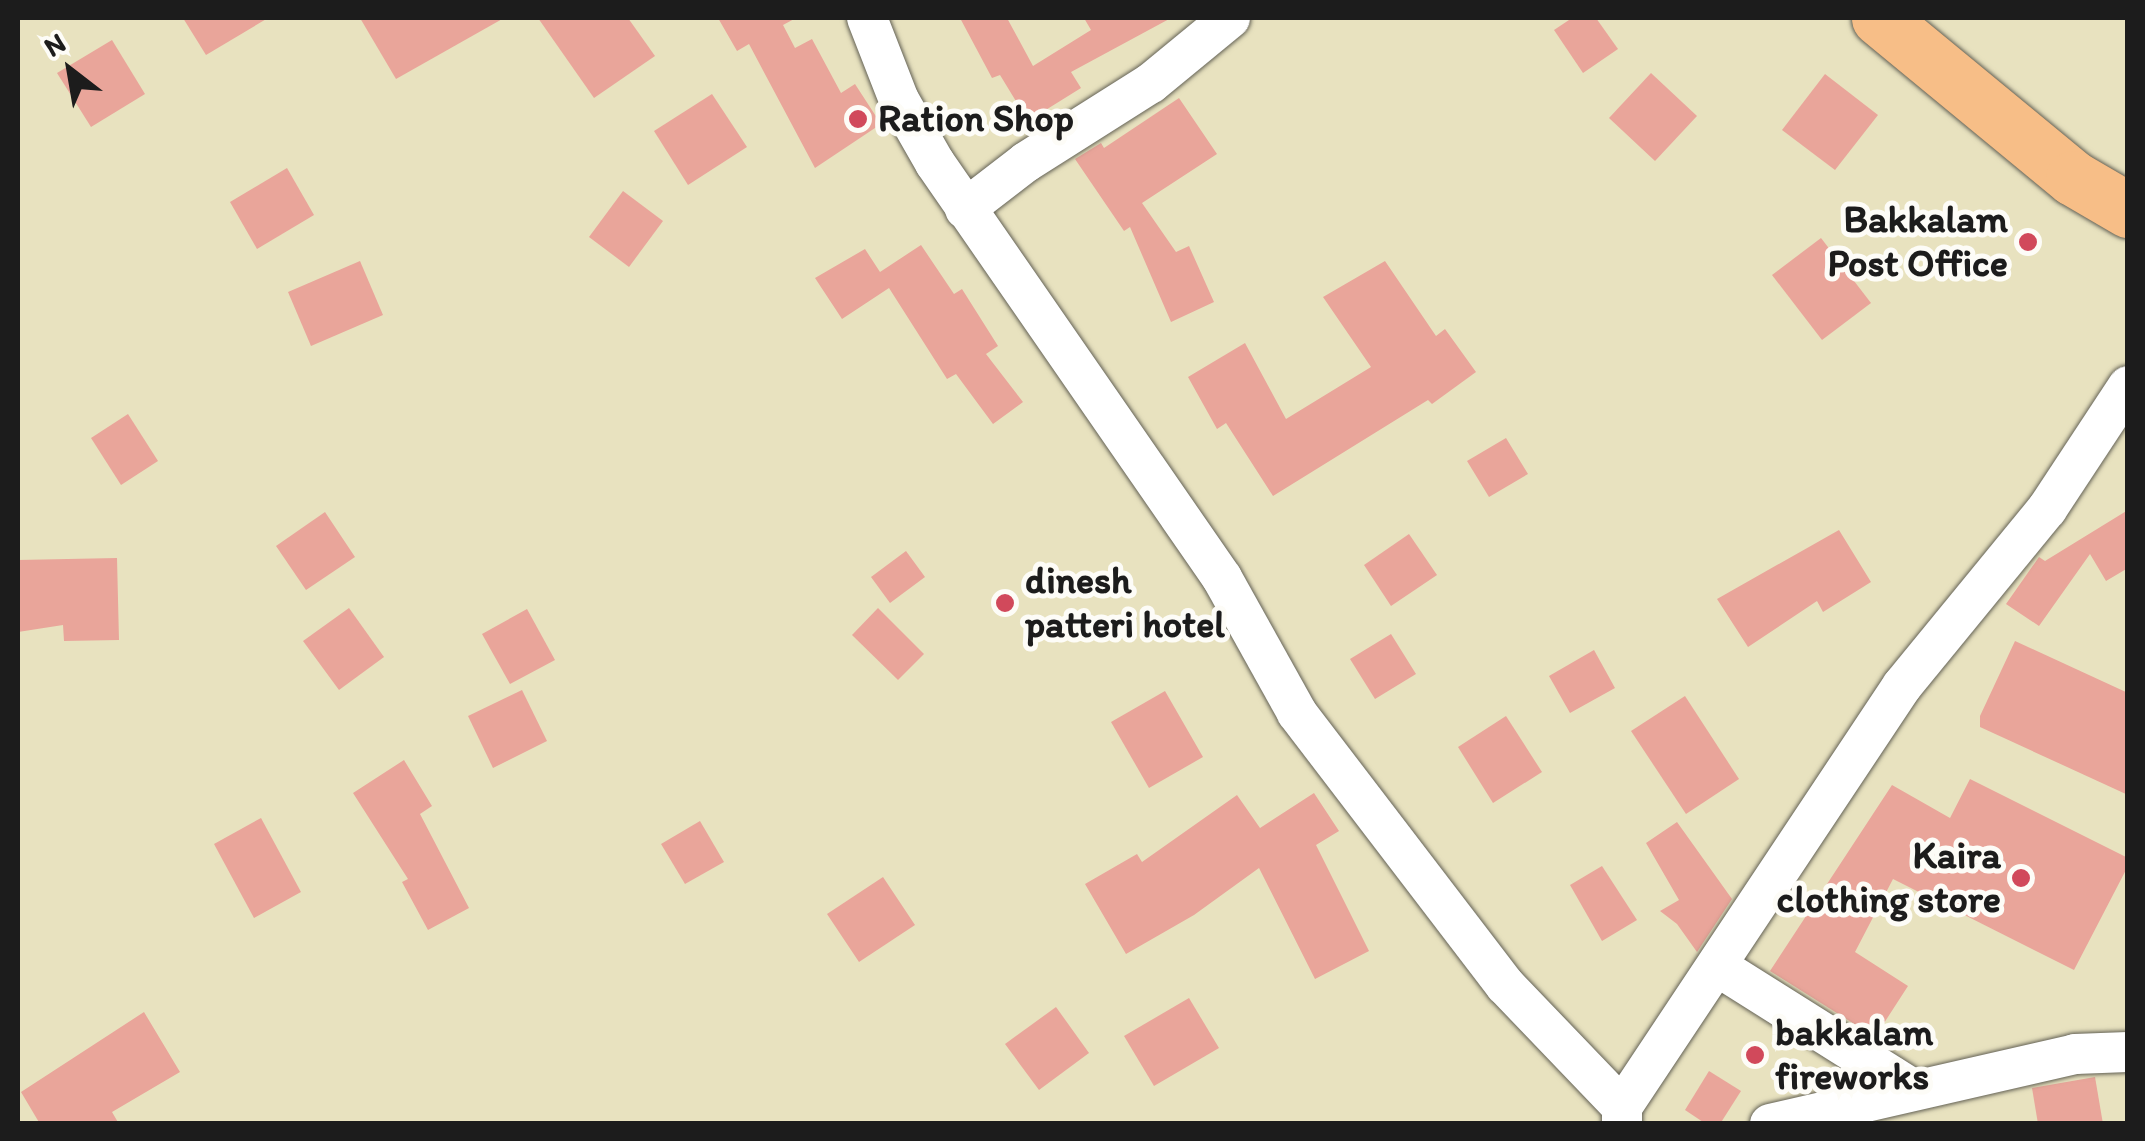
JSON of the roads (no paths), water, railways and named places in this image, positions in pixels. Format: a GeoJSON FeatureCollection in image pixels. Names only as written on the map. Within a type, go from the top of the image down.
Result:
{"type":"FeatureCollection","features":[{"type":"Feature","properties":{"kind":"highway"},"geometry":{"type":"LineString","coordinates":[[1879,18],[2073,178],[2128,210]]}},
{"type":"Feature","properties":{"kind":"street"},"geometry":{"type":"LineString","coordinates":[[867,18],[898,100],[965,209],[1222,578],[1297,713],[1506,985],[1622,1115],[1902,686],[2047,510],[2128,386]]}},
{"type":"Feature","properties":{"kind":"street"},"geometry":{"type":"LineString","coordinates":[[965,209],[1026,162],[1151,83],[1230,18]]}},
{"type":"Feature","properties":{"kind":"street"},"geometry":{"type":"LineString","coordinates":[[1717,966],[1911,1088]]}},
{"type":"Feature","properties":{"kind":"street"},"geometry":{"type":"LineString","coordinates":[[1770,1124],[1911,1088],[2075,1054],[2128,1052]]}},
{"type":"Feature","properties":{"kind":"place","name":"Ration Shop"},"geometry":{"type":"Point","coordinates":[858,119]}},
{"type":"Feature","properties":{"kind":"place","name":"Bakkalam Post Office"},"geometry":{"type":"Point","coordinates":[2028,242]}},
{"type":"Feature","properties":{"kind":"place","name":"dinesh patteri hotel"},"geometry":{"type":"Point","coordinates":[1005,603]}},
{"type":"Feature","properties":{"kind":"place","name":"Kaira clothing store"},"geometry":{"type":"Point","coordinates":[2021,878]}},
{"type":"Feature","properties":{"kind":"place","name":"bakkalam fireworks"},"geometry":{"type":"Point","coordinates":[1755,1055]}}]}
